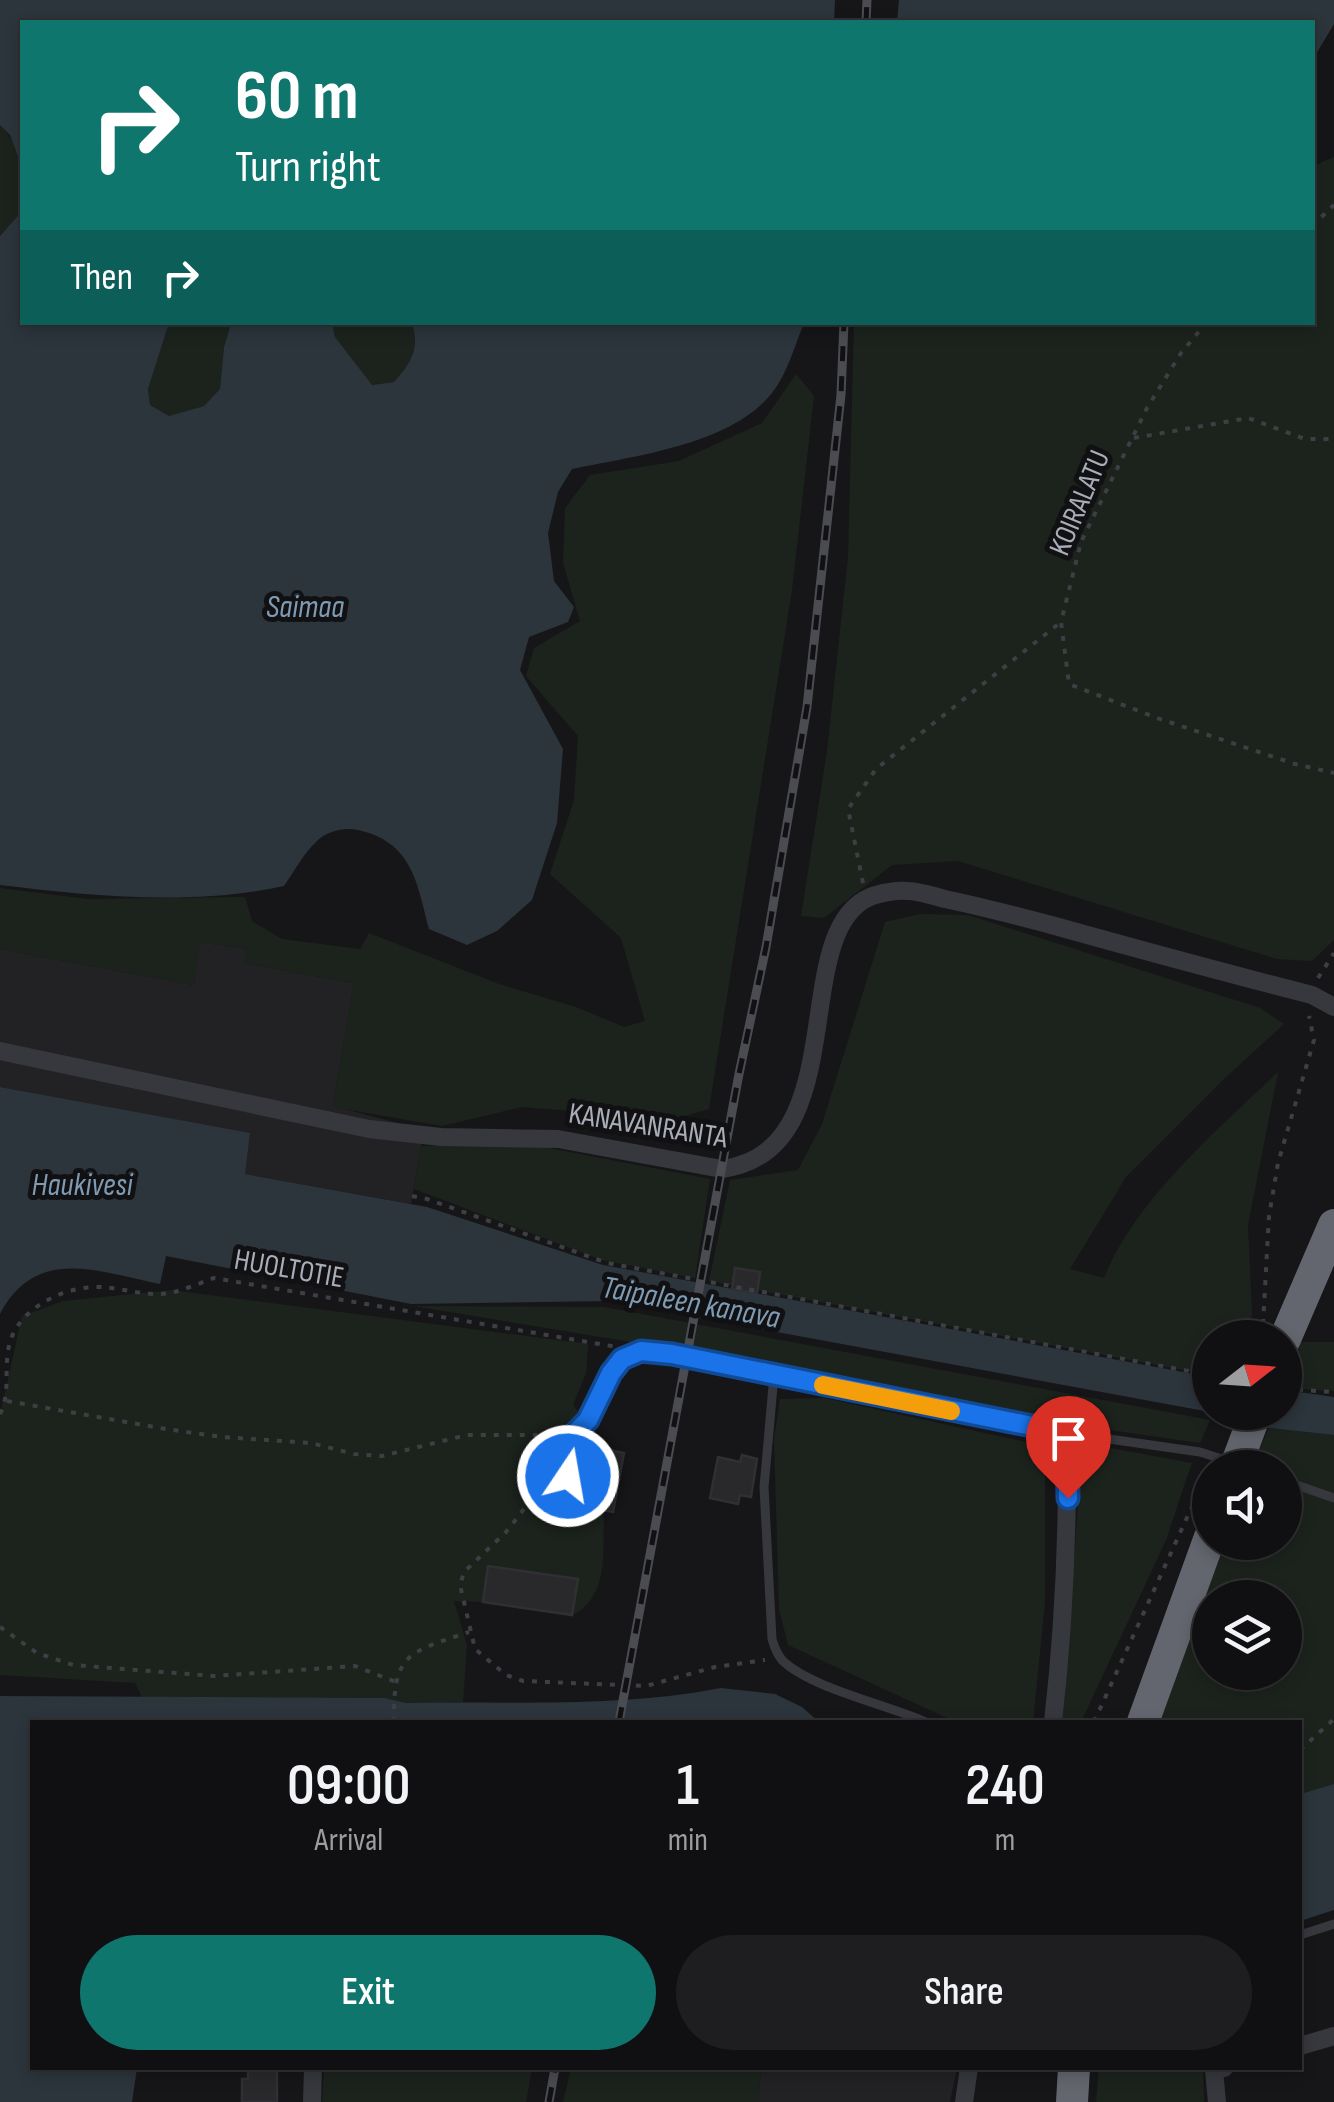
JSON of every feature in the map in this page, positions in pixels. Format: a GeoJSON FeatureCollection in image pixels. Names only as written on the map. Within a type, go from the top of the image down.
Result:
{"type":"FeatureCollection","features":[{"type":"Feature","properties":{"kind":"highway"},"geometry":{"type":"LineString","coordinates":[[1293,1320],[1334,1225]]}},
{"type":"Feature","properties":{"kind":"highway"},"geometry":{"type":"LineString","coordinates":[[1143,1720],[1202,1560]]}},
{"type":"Feature","properties":{"kind":"highway"},"geometry":{"type":"LineString","coordinates":[[1072,2102],[1074,2070]]}},
{"type":"Feature","properties":{"kind":"street","name":"KANAVANRANTA"},"geometry":{"type":"LineString","coordinates":[[0,1051],[369,1129],[441,1137],[558,1139],[722,1169],[746,1166],[776,1146],[798,1112],[830,955],[844,918],[869,897],[907,890],[1008,913],[1312,996],[1334,1007]]}},
{"type":"Feature","properties":{"kind":"street"},"geometry":{"type":"LineString","coordinates":[[1052,1720],[1062,1644],[1068,1532],[1067,1433]]}},
{"type":"Feature","properties":{"kind":"street"},"geometry":{"type":"LineString","coordinates":[[1302,2045],[1334,2036]]}},
{"type":"Feature","properties":{"kind":"street"},"geometry":{"type":"LineString","coordinates":[[312,2102],[313,2070]]}},
{"type":"Feature","properties":{"kind":"street"},"geometry":{"type":"LineString","coordinates":[[964,2102],[969,2070]]}},
{"type":"Feature","properties":{"kind":"street"},"geometry":{"type":"LineString","coordinates":[[1214,2070],[1217,2102]]}},
{"type":"Feature","properties":{"kind":"lane"},"geometry":{"type":"LineString","coordinates":[[566,1442],[568,1476],[563,1486],[547,1502],[531,1500],[522,1490],[521,1476],[534,1454],[566,1442],[588,1420],[622,1359],[641,1351],[1067,1433],[1192,1451]]}},
{"type":"Feature","properties":{"kind":"lane"},"geometry":{"type":"LineString","coordinates":[[774,1375],[764,1487],[772,1638],[779,1658],[812,1681],[922,1720]]}},
{"type":"Feature","properties":{"kind":"lane"},"geometry":{"type":"LineString","coordinates":[[1302,1486],[1334,1498]]}},
{"type":"Feature","properties":{"kind":"lane"},"geometry":{"type":"LineString","coordinates":[[1302,1933],[1334,1924]]}},
{"type":"Feature","properties":{"kind":"path"},"geometry":{"type":"LineString","coordinates":[[1315,223],[1334,205]]}},
{"type":"Feature","properties":{"kind":"path","name":"KOIRALATU"},"geometry":{"type":"LineString","coordinates":[[1204,325],[1181,353],[1147,408],[1081,542],[1061,622],[1069,684],[1156,718],[1334,773]]}},
{"type":"Feature","properties":{"kind":"path"},"geometry":{"type":"LineString","coordinates":[[1132,439],[1248,418],[1306,438],[1334,438]]}},
{"type":"Feature","properties":{"kind":"path"},"geometry":{"type":"LineString","coordinates":[[864,888],[848,809],[876,769],[1061,622]]}},
{"type":"Feature","properties":{"kind":"path"},"geometry":{"type":"LineString","coordinates":[[1264,1320],[1264,1252],[1278,1163],[1314,1040],[1307,1011],[1320,971],[1334,953]]}},
{"type":"Feature","properties":{"kind":"path"},"geometry":{"type":"LineString","coordinates":[[412,1196],[607,1264],[1192,1373]]}},
{"type":"Feature","properties":{"kind":"path","name":"HUOLTOTIE"},"geometry":{"type":"LineString","coordinates":[[7,1401],[4,1364],[14,1331],[46,1300],[74,1290],[99,1287],[168,1294],[214,1278],[641,1351]]}},
{"type":"Feature","properties":{"kind":"path"},"geometry":{"type":"LineString","coordinates":[[1302,1390],[1334,1392]]}},
{"type":"Feature","properties":{"kind":"path"},"geometry":{"type":"LineString","coordinates":[[0,1414],[7,1401],[166,1429],[311,1443],[354,1454],[382,1456],[467,1436],[556,1434]]}},
{"type":"Feature","properties":{"kind":"path"},"geometry":{"type":"LineString","coordinates":[[531,1500],[506,1532],[464,1572],[460,1586],[474,1648],[506,1675],[523,1681],[646,1686],[715,1667],[779,1658]]}},
{"type":"Feature","properties":{"kind":"path"},"geometry":{"type":"LineString","coordinates":[[1095,1720],[1192,1528]]}},
{"type":"Feature","properties":{"kind":"path"},"geometry":{"type":"LineString","coordinates":[[0,1626],[37,1653],[72,1665],[214,1676],[356,1666],[396,1682]]}},
{"type":"Feature","properties":{"kind":"path"},"geometry":{"type":"LineString","coordinates":[[394,1720],[398,1670],[409,1655],[470,1632]]}},
{"type":"Feature","properties":{"kind":"path"},"geometry":{"type":"LineString","coordinates":[[1302,1748],[1334,1719]]}},
{"type":"Feature","properties":{"kind":"shaded area"},"geometry":{"type":"Polygon","coordinates":[[[0,125],[18,154],[20,213],[0,236],[0,125]]]}},
{"type":"Feature","properties":{"kind":"shaded area"},"geometry":{"type":"Polygon","coordinates":[[[1334,157],[1334,940],[1312,961],[1277,959],[958,861],[892,865],[824,918],[801,916],[827,751],[848,557],[854,325],[1315,325],[1315,165],[1334,157]]]}},
{"type":"Feature","properties":{"kind":"shaded area"},"geometry":{"type":"Polygon","coordinates":[[[168,325],[230,325],[220,389],[204,406],[169,416],[150,405],[148,389],[168,325]]]}},
{"type":"Feature","properties":{"kind":"shaded area"},"geometry":{"type":"Polygon","coordinates":[[[332,325],[412,325],[415,340],[412,355],[394,382],[371,385],[335,337],[332,325]]]}},
{"type":"Feature","properties":{"kind":"shaded area"},"geometry":{"type":"Polygon","coordinates":[[[796,374],[814,396],[792,590],[709,1109],[674,1119],[522,1107],[442,1126],[333,1107],[354,983],[244,963],[246,949],[200,942],[194,985],[0,949],[0,888],[88,899],[245,897],[252,921],[282,939],[360,949],[369,933],[624,1027],[645,1021],[621,938],[550,874],[574,800],[578,736],[526,676],[534,648],[580,621],[563,563],[565,508],[590,475],[679,461],[762,423],[796,374]]]}},
{"type":"Feature","properties":{"kind":"shaded area"},"geometry":{"type":"Polygon","coordinates":[[[920,914],[968,915],[1260,1008],[1284,1024],[1126,1177],[1070,1269],[1104,1278],[1118,1249],[1157,1194],[1205,1141],[1278,1072],[1248,1225],[1252,1315],[1250,1320],[1192,1320],[1192,1372],[709,1281],[730,1180],[798,1170],[822,1124],[885,922],[920,914]]]}},
{"type":"Feature","properties":{"kind":"shaded area"},"geometry":{"type":"Polygon","coordinates":[[[199,942],[247,949],[245,963],[354,983],[333,1106],[424,1130],[411,1204],[244,1174],[250,1134],[0,1087],[0,949],[194,985],[199,942]]]}},
{"type":"Feature","properties":{"kind":"shaded area"},"geometry":{"type":"Polygon","coordinates":[[[533,1145],[710,1179],[695,1278],[602,1260],[414,1189],[421,1146],[533,1145]]]}},
{"type":"Feature","properties":{"kind":"shaded area"},"geometry":{"type":"Polygon","coordinates":[[[172,1290],[588,1344],[586,1373],[573,1405],[609,1450],[599,1449],[589,1506],[604,1510],[602,1569],[594,1595],[573,1615],[577,1579],[488,1566],[483,1602],[454,1601],[467,1645],[463,1702],[142,1697],[135,1683],[0,1675],[0,1415],[22,1316],[63,1301],[172,1290]]]}},
{"type":"Feature","properties":{"kind":"shaded area"},"geometry":{"type":"Polygon","coordinates":[[[413,1306],[604,1307],[1192,1417],[1192,1430],[1206,1430],[1200,1443],[1082,1426],[673,1349],[413,1306]]]}},
{"type":"Feature","properties":{"kind":"shaded area"},"geometry":{"type":"Polygon","coordinates":[[[1302,1342],[1334,1342],[1334,1391],[1302,1389],[1302,1342]]]}},
{"type":"Feature","properties":{"kind":"shaded area"},"geometry":{"type":"Polygon","coordinates":[[[824,1398],[1045,1446],[1045,1602],[1033,1720],[952,1720],[788,1645],[779,1609],[774,1439],[780,1399],[824,1398]]]}},
{"type":"Feature","properties":{"kind":"shaded area"},"geometry":{"type":"Polygon","coordinates":[[[1268,1430],[1334,1435],[1334,1784],[1302,1793],[1302,1720],[1161,1720],[1192,1631],[1192,1690],[1302,1690],[1302,1580],[1210,1580],[1217,1560],[1302,1560],[1302,1450],[1259,1450],[1268,1430]]]}},
{"type":"Feature","properties":{"kind":"shaded area"},"geometry":{"type":"Polygon","coordinates":[[[1083,1443],[1192,1463],[1166,1540],[1082,1720],[1061,1720],[1083,1443]]]}},
{"type":"Feature","properties":{"kind":"shaded area"},"geometry":{"type":"Polygon","coordinates":[[[324,2070],[532,2070],[526,2102],[322,2102],[324,2070]]]}},
{"type":"Feature","properties":{"kind":"shaded area"},"geometry":{"type":"Polygon","coordinates":[[[571,2070],[761,2070],[758,2102],[563,2102],[571,2070]]]}},
{"type":"Feature","properties":{"kind":"shaded area"},"geometry":{"type":"Polygon","coordinates":[[[761,2070],[957,2070],[950,2102],[758,2102],[761,2070]]]}},
{"type":"Feature","properties":{"kind":"shaded area"},"geometry":{"type":"Polygon","coordinates":[[[1099,2070],[1203,2070],[1204,2102],[1096,2102],[1099,2070]]]}},
{"type":"Feature","properties":{"kind":"water"},"geometry":{"type":"Polygon","coordinates":[[[0,0],[835,0],[834,20],[20,20],[20,162],[10,135],[0,125],[0,0]]]}},
{"type":"Feature","properties":{"kind":"water"},"geometry":{"type":"Polygon","coordinates":[[[899,0],[1334,0],[1334,24],[1315,56],[1315,20],[897,20],[899,0]]]}},
{"type":"Feature","properties":{"kind":"water","name":"Saimaa"},"geometry":{"type":"Polygon","coordinates":[[[20,213],[20,325],[168,325],[148,389],[150,405],[169,416],[204,406],[220,389],[230,325],[332,325],[335,337],[372,385],[394,382],[405,368],[414,348],[412,325],[803,325],[782,377],[754,411],[732,425],[680,446],[572,469],[558,492],[548,533],[554,581],[574,607],[568,622],[529,637],[520,670],[563,749],[557,823],[532,900],[497,931],[467,945],[429,929],[416,880],[401,854],[376,836],[353,829],[320,838],[284,886],[250,892],[142,897],[0,885],[0,236],[20,213]]]}},
{"type":"Feature","properties":{"kind":"water"},"geometry":{"type":"Polygon","coordinates":[[[0,1087],[250,1133],[245,1174],[427,1207],[603,1265],[1192,1374],[1192,1409],[609,1301],[411,1304],[166,1256],[160,1284],[92,1270],[50,1271],[15,1292],[0,1314],[0,1087]]]}},
{"type":"Feature","properties":{"kind":"water"},"geometry":{"type":"Polygon","coordinates":[[[1302,1392],[1334,1397],[1334,1435],[1288,1430],[1302,1430],[1302,1392]]]}},
{"type":"Feature","properties":{"kind":"water"},"geometry":{"type":"Polygon","coordinates":[[[721,1688],[775,1694],[802,1707],[817,1720],[30,1720],[30,2070],[137,2070],[132,2102],[0,2102],[0,1696],[385,1698],[406,1703],[564,1702],[721,1688]]]}},
{"type":"Feature","properties":{"kind":"water"},"geometry":{"type":"Polygon","coordinates":[[[1334,1784],[1334,1910],[1302,1920],[1302,1793],[1334,1784]]]}},
{"type":"Feature","properties":{"kind":"building"},"geometry":{"type":"Polygon","coordinates":[[[735,1268],[760,1272],[757,1293],[732,1289],[735,1268]]]}},
{"type":"Feature","properties":{"kind":"building"},"geometry":{"type":"Polygon","coordinates":[[[599,1448],[624,1453],[613,1512],[589,1507],[599,1448]]]}},
{"type":"Feature","properties":{"kind":"building"},"geometry":{"type":"Polygon","coordinates":[[[742,1455],[757,1459],[751,1497],[740,1495],[738,1504],[710,1498],[718,1457],[740,1462],[742,1455]]]}},
{"type":"Feature","properties":{"kind":"building"},"geometry":{"type":"Polygon","coordinates":[[[488,1566],[578,1579],[572,1615],[483,1602],[488,1566]]]}},
{"type":"Feature","properties":{"kind":"building"},"geometry":{"type":"Polygon","coordinates":[[[248,2070],[277,2070],[277,2102],[242,2102],[242,2079],[248,2079],[248,2070]]]}},
{"type":"Feature","properties":{"kind":"railway"},"geometry":{"type":"LineString","coordinates":[[866,20],[867,0]]}},
{"type":"Feature","properties":{"kind":"railway"},"geometry":{"type":"LineString","coordinates":[[619,1720],[766,947],[807,707],[841,395],[844,325]]}},
{"type":"Feature","properties":{"kind":"railway"},"geometry":{"type":"LineString","coordinates":[[549,2102],[555,2070]]}},
{"type":"Feature","properties":{"kind":"slow traffic"},"geometry":{"type":"LineString","coordinates":[[823,1385],[951,1411]]}},
{"type":"Feature","properties":{"kind":"route"},"geometry":{"type":"LineString","coordinates":[[568,1476],[566,1442],[588,1420],[622,1359],[641,1351],[1067,1433],[1068,1498]]}},
{"type":"Feature","properties":{"kind":"water label","name":"Haukivesi"},"geometry":{"type":"Point","coordinates":[82,1185]}},
{"type":"Feature","properties":{"kind":"water label","name":"Taipaleen kanava"},"geometry":{"type":"Point","coordinates":[691,1303]}}]}
